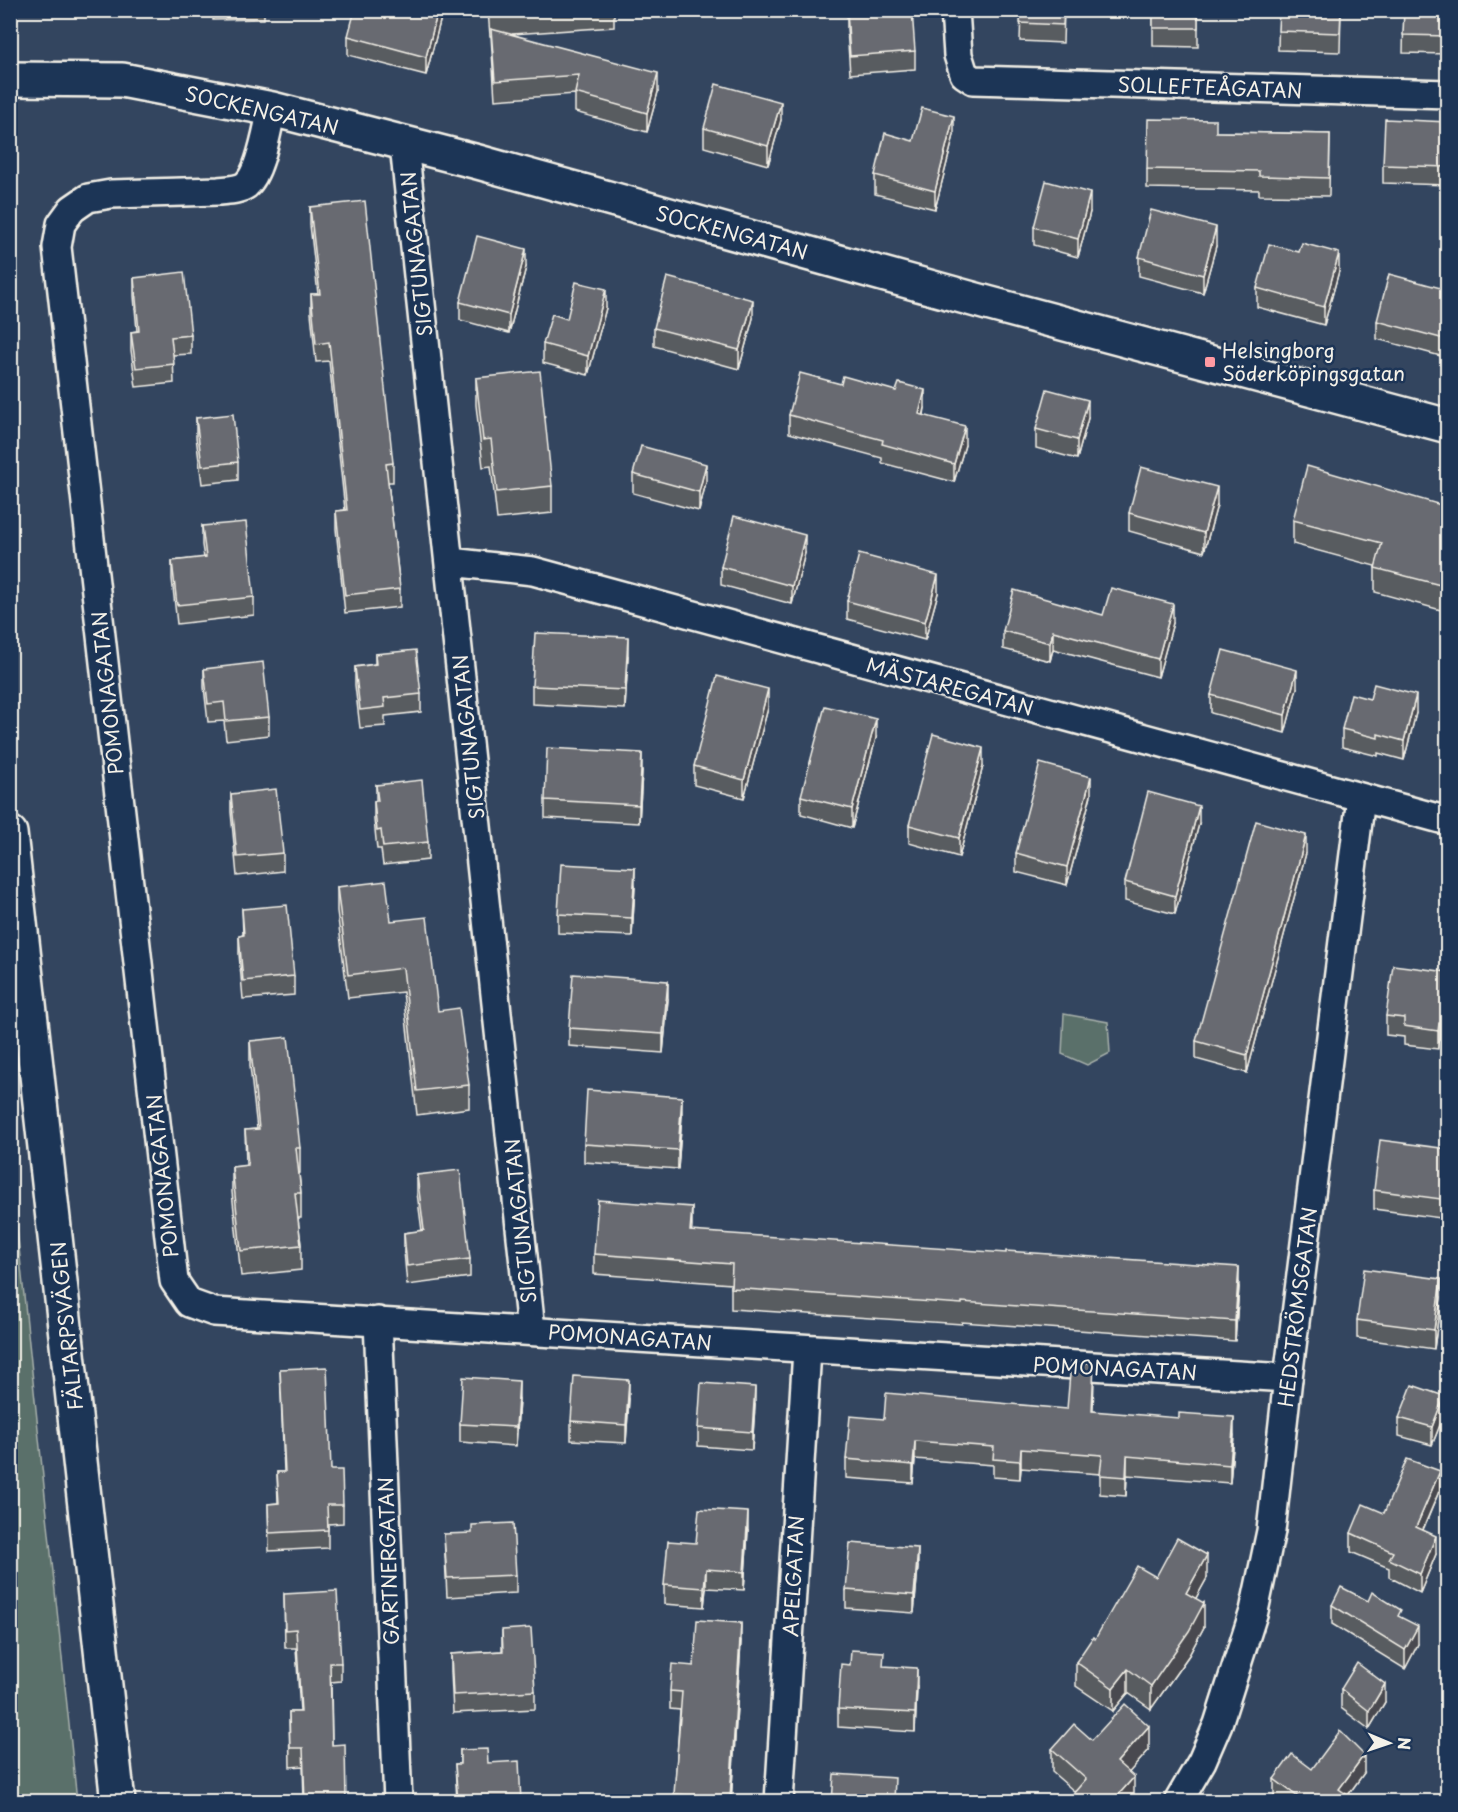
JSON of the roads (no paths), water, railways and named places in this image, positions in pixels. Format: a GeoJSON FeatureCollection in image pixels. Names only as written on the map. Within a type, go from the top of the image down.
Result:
{"type":"FeatureCollection","features":[{"type":"Feature","properties":{"kind":"street","name":"SOLLEFTEÅGATAN"},"geometry":{"type":"LineString","coordinates":[[955,10],[958,55],[964,74],[974,80],[1448,94]]}},
{"type":"Feature","properties":{"kind":"street","name":"SOCKENGATAN"},"geometry":{"type":"LineString","coordinates":[[10,79],[122,80],[272,109],[404,145],[478,162],[987,303],[1448,426]]}},
{"type":"Feature","properties":{"kind":"street","name":"POMONAGATAN"},"geometry":{"type":"LineString","coordinates":[[272,109],[261,154],[246,184],[235,189],[219,191],[111,194],[88,198],[72,209],[61,224],[57,247],[174,1281],[189,1303],[214,1312],[1288,1378]]}},
{"type":"Feature","properties":{"kind":"street","name":"SIGTUNAGATAN"},"geometry":{"type":"LineString","coordinates":[[404,145],[531,1330]]}},
{"type":"Feature","properties":{"kind":"street","name":"MÄSTAREGATAN"},"geometry":{"type":"LineString","coordinates":[[450,562],[533,571],[1448,821]]}},
{"type":"Feature","properties":{"kind":"street","name":"HEDSTRÖMSGATAN"},"geometry":{"type":"LineString","coordinates":[[1178,1802],[1202,1761],[1218,1724],[1254,1611],[1271,1532],[1288,1378],[1361,798]]}},
{"type":"Feature","properties":{"kind":"street","name":"FÄLTARPSVÄGEN"},"geometry":{"type":"LineString","coordinates":[[11,842],[118,1802]]}},
{"type":"Feature","properties":{"kind":"street","name":"GARTNERGATAN"},"geometry":{"type":"LineString","coordinates":[[378,1321],[398,1802]]}},
{"type":"Feature","properties":{"kind":"street","name":"APELGATAN"},"geometry":{"type":"LineString","coordinates":[[779,1802],[807,1350]]}},
{"type":"Feature","properties":{"kind":"place","name":"Helsingborg Söderköpingsgatan"},"geometry":{"type":"Point","coordinates":[1210,362]}}]}
